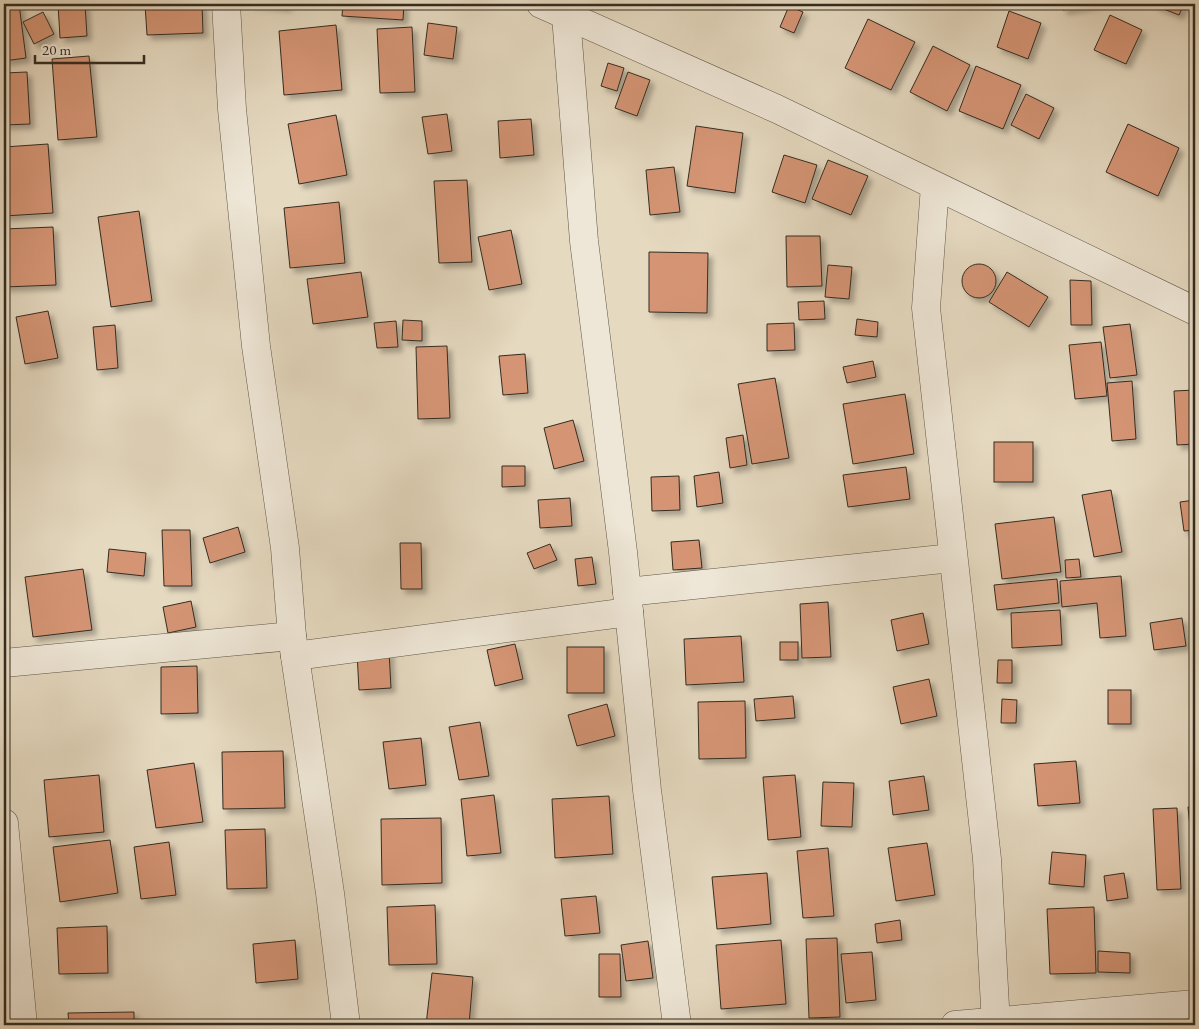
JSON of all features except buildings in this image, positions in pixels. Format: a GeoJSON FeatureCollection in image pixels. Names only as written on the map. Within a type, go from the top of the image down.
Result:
{"type":"FeatureCollection","features":[{"type":"Feature","properties":{"kind":"street"},"geometry":{"type":"LineString","coordinates":[[226,4],[232,109],[256,346],[285,548],[293,646],[330,893],[346,1025]]}},
{"type":"Feature","properties":{"kind":"street"},"geometry":{"type":"LineString","coordinates":[[541,4],[777,109],[1195,311]]}},
{"type":"Feature","properties":{"kind":"street"},"geometry":{"type":"LineString","coordinates":[[566,16],[584,241],[628,602],[647,790],[677,1025]]}},
{"type":"Feature","properties":{"kind":"street"},"geometry":{"type":"LineString","coordinates":[[935,186],[926,308],[952,558],[987,860],[996,1023]]}},
{"type":"Feature","properties":{"kind":"street"},"geometry":{"type":"LineString","coordinates":[[4,663],[293,646],[952,558]]}},
{"type":"Feature","properties":{"kind":"street"},"geometry":{"type":"LineString","coordinates":[[4,823],[23,1025]]}},
{"type":"Feature","properties":{"kind":"street"},"geometry":{"type":"LineString","coordinates":[[955,1025],[996,1023],[1195,1004]]}}]}
